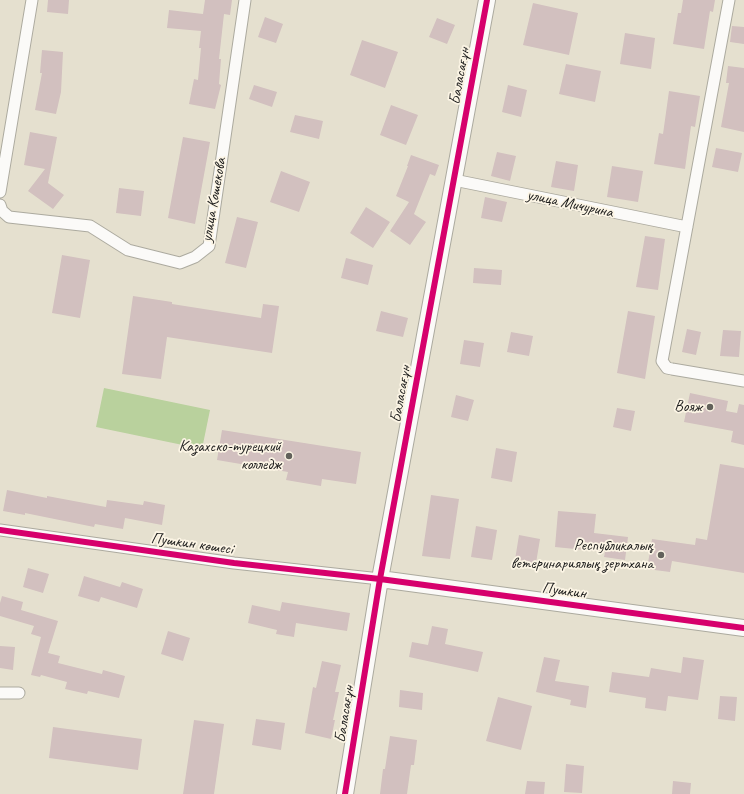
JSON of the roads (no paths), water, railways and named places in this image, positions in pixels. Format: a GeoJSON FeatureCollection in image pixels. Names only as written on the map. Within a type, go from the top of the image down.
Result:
{"type":"FeatureCollection","features":[{"type":"Feature","properties":{"kind":"street"},"geometry":{"type":"LineString","coordinates":[[0,192],[32,0]]}},
{"type":"Feature","properties":{"kind":"street","name":"улица Кошекова"},"geometry":{"type":"LineString","coordinates":[[0,205],[2,211],[9,217],[90,226],[128,250],[180,263],[195,257],[209,246],[245,0]]}},
{"type":"Feature","properties":{"kind":"street","name":"Баласағұн"},"geometry":{"type":"LineString","coordinates":[[345,794],[380,579],[487,0]]}},
{"type":"Feature","properties":{"kind":"street"},"geometry":{"type":"LineString","coordinates":[[729,0],[662,361],[667,368],[744,381]]}},
{"type":"Feature","properties":{"kind":"street","name":"улица Мичурина"},"geometry":{"type":"LineString","coordinates":[[454,180],[686,227]]}},
{"type":"Feature","properties":{"kind":"street","name":"Пушкин көшесі"},"geometry":{"type":"LineString","coordinates":[[0,530],[234,563],[380,579]]}},
{"type":"Feature","properties":{"kind":"street","name":"Пушкин"},"geometry":{"type":"LineString","coordinates":[[380,579],[744,628]]}},
{"type":"Feature","properties":{"kind":"street"},"geometry":{"type":"LineString","coordinates":[[0,693],[19,693]]}},
{"type":"Feature","properties":{"kind":"place","name":"Вояж"},"geometry":{"type":"Point","coordinates":[710,407]}},
{"type":"Feature","properties":{"kind":"place","name":"Казахско-турецкий колледж"},"geometry":{"type":"Point","coordinates":[289,456]}},
{"type":"Feature","properties":{"kind":"place","name":"Республикалық ветеринариялық зертхана"},"geometry":{"type":"Point","coordinates":[661,555]}}]}
